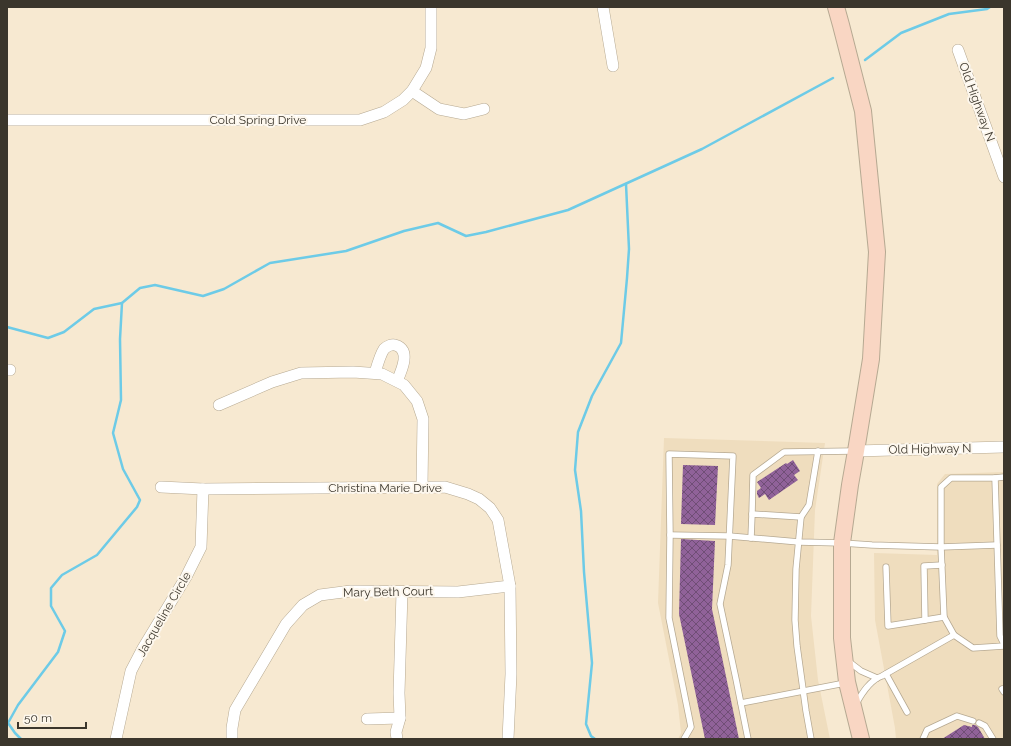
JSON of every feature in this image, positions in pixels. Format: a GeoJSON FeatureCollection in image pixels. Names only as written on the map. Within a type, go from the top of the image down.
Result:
{"type":"FeatureCollection","features":[{"type":"Feature","properties":{"kind":"main road"},"geometry":{"type":"LineString","coordinates":[[836,7],[863,111],[877,252],[871,359],[842,543],[842,638],[844,659],[847,682],[861,739]]}},
{"type":"Feature","properties":{"kind":"street","name":"Cold Spring Drive"},"geometry":{"type":"LineString","coordinates":[[7,120],[360,120],[384,112],[403,100],[412,91],[426,68],[431,48],[430,7]]}},
{"type":"Feature","properties":{"kind":"street"},"geometry":{"type":"LineString","coordinates":[[603,7],[613,66]]}},
{"type":"Feature","properties":{"kind":"street","name":"Old Highway N"},"geometry":{"type":"LineString","coordinates":[[958,50],[1004,177]]}},
{"type":"Feature","properties":{"kind":"street"},"geometry":{"type":"LineString","coordinates":[[412,91],[439,109],[464,114],[484,109]]}},
{"type":"Feature","properties":{"kind":"street"},"geometry":{"type":"LineString","coordinates":[[375,373],[384,349],[389,346],[398,346],[404,354],[404,362],[397,381]]}},
{"type":"Feature","properties":{"kind":"street"},"geometry":{"type":"LineString","coordinates":[[219,405],[272,382],[301,373],[352,372],[382,374],[404,385],[417,401],[423,419],[422,486]]}},
{"type":"Feature","properties":{"kind":"street","name":"Old Highway N"},"geometry":{"type":"LineString","coordinates":[[856,451],[1004,447]]}},
{"type":"Feature","properties":{"kind":"street","name":"Christina Marie Drive"},"geometry":{"type":"LineString","coordinates":[[161,487],[203,489],[445,486],[468,494],[479,500],[490,508],[498,520],[510,586],[508,739]]}},
{"type":"Feature","properties":{"kind":"street","name":"Jacqueline Circle"},"geometry":{"type":"LineString","coordinates":[[116,739],[131,671],[143,648],[186,577],[201,547],[203,489]]}},
{"type":"Feature","properties":{"kind":"street","name":"Mary Beth Court"},"geometry":{"type":"LineString","coordinates":[[232,739],[235,710],[286,624],[303,604],[320,595],[351,591],[458,592],[510,586]]}},
{"type":"Feature","properties":{"kind":"street"},"geometry":{"type":"LineString","coordinates":[[397,739],[396,732],[400,718],[399,693],[402,592]]}},
{"type":"Feature","properties":{"kind":"street"},"geometry":{"type":"LineString","coordinates":[[367,719],[400,718]]}},
{"type":"Feature","properties":{"kind":"lane"},"geometry":{"type":"LineString","coordinates":[[811,739],[803,691],[795,620],[796,569],[801,517],[809,505],[818,451]]}},
{"type":"Feature","properties":{"kind":"lane"},"geometry":{"type":"LineString","coordinates":[[751,538],[753,475],[784,452],[856,451]]}},
{"type":"Feature","properties":{"kind":"lane"},"geometry":{"type":"LineString","coordinates":[[684,739],[691,727],[669,618],[669,454],[733,456],[728,565],[720,604],[748,739]]}},
{"type":"Feature","properties":{"kind":"lane"},"geometry":{"type":"LineString","coordinates":[[994,478],[1000,636],[1004,645],[973,648],[954,635],[944,617],[941,547],[941,486],[951,478],[1004,477]]}},
{"type":"Feature","properties":{"kind":"lane"},"geometry":{"type":"LineString","coordinates":[[752,514],[801,517]]}},
{"type":"Feature","properties":{"kind":"lane"},"geometry":{"type":"LineString","coordinates":[[670,535],[729,536],[799,542],[872,545],[941,547],[997,545]]}},
{"type":"Feature","properties":{"kind":"lane"},"geometry":{"type":"LineString","coordinates":[[925,620],[924,566],[942,565]]}},
{"type":"Feature","properties":{"kind":"lane"},"geometry":{"type":"LineString","coordinates":[[886,567],[888,626],[944,617]]}},
{"type":"Feature","properties":{"kind":"lane"},"geometry":{"type":"LineString","coordinates":[[854,708],[866,688],[877,678],[954,635]]}},
{"type":"Feature","properties":{"kind":"lane"},"geometry":{"type":"LineString","coordinates":[[844,659],[861,671],[877,678]]}},
{"type":"Feature","properties":{"kind":"lane"},"geometry":{"type":"LineString","coordinates":[[886,674],[907,712]]}},
{"type":"Feature","properties":{"kind":"lane"},"geometry":{"type":"LineString","coordinates":[[741,703],[847,682]]}},
{"type":"Feature","properties":{"kind":"lane"},"geometry":{"type":"LineString","coordinates":[[923,739],[927,730],[957,716],[972,721]]}},
{"type":"Feature","properties":{"kind":"lane"},"geometry":{"type":"LineString","coordinates":[[979,724],[985,726],[993,739]]}},
{"type":"Feature","properties":{"kind":"shaded area"},"geometry":{"type":"Polygon","coordinates":[[[664,438],[825,443],[815,510],[811,616],[818,680],[830,739],[678,739],[681,733],[678,705],[658,603],[664,438]]]}},
{"type":"Feature","properties":{"kind":"shaded area"},"geometry":{"type":"Polygon","coordinates":[[[1004,472],[1004,739],[896,739],[875,620],[874,553],[937,555],[937,484],[945,474],[1004,472]]]}},
{"type":"Feature","properties":{"kind":"building"},"geometry":{"type":"Polygon","coordinates":[[[793,460],[800,471],[794,475],[798,480],[769,500],[765,494],[759,498],[757,491],[761,488],[757,482],[793,460]]]}},
{"type":"Feature","properties":{"kind":"building"},"geometry":{"type":"Polygon","coordinates":[[[683,465],[718,466],[715,525],[681,524],[683,465]]]}},
{"type":"Feature","properties":{"kind":"building"},"geometry":{"type":"Polygon","coordinates":[[[681,539],[715,541],[712,609],[739,739],[705,739],[679,614],[681,539]]]}},
{"type":"Feature","properties":{"kind":"building"},"geometry":{"type":"Polygon","coordinates":[[[964,725],[972,727],[972,725],[975,725],[978,727],[985,739],[942,739],[964,725]]]}},
{"type":"Feature","properties":{"kind":"waterway"},"geometry":{"type":"LineString","coordinates":[[865,60],[901,33],[949,14],[987,9],[990,7]]}},
{"type":"Feature","properties":{"kind":"waterway"},"geometry":{"type":"LineString","coordinates":[[7,327],[48,338],[64,332],[94,309],[122,303],[140,288],[155,285],[203,296],[224,289],[270,263],[346,251],[404,231],[438,223],[466,236],[568,210],[702,149],[833,78]]}},
{"type":"Feature","properties":{"kind":"waterway"},"geometry":{"type":"LineString","coordinates":[[595,739],[591,736],[586,724],[592,663],[584,572],[581,511],[575,470],[578,432],[592,396],[621,343],[629,249],[626,184]]}},
{"type":"Feature","properties":{"kind":"waterway"},"geometry":{"type":"LineString","coordinates":[[21,739],[8,723],[18,705],[58,652],[65,631],[51,606],[51,588],[62,575],[97,555],[137,507],[140,500],[123,469],[113,433],[121,400],[120,339],[122,303]]}}]}
